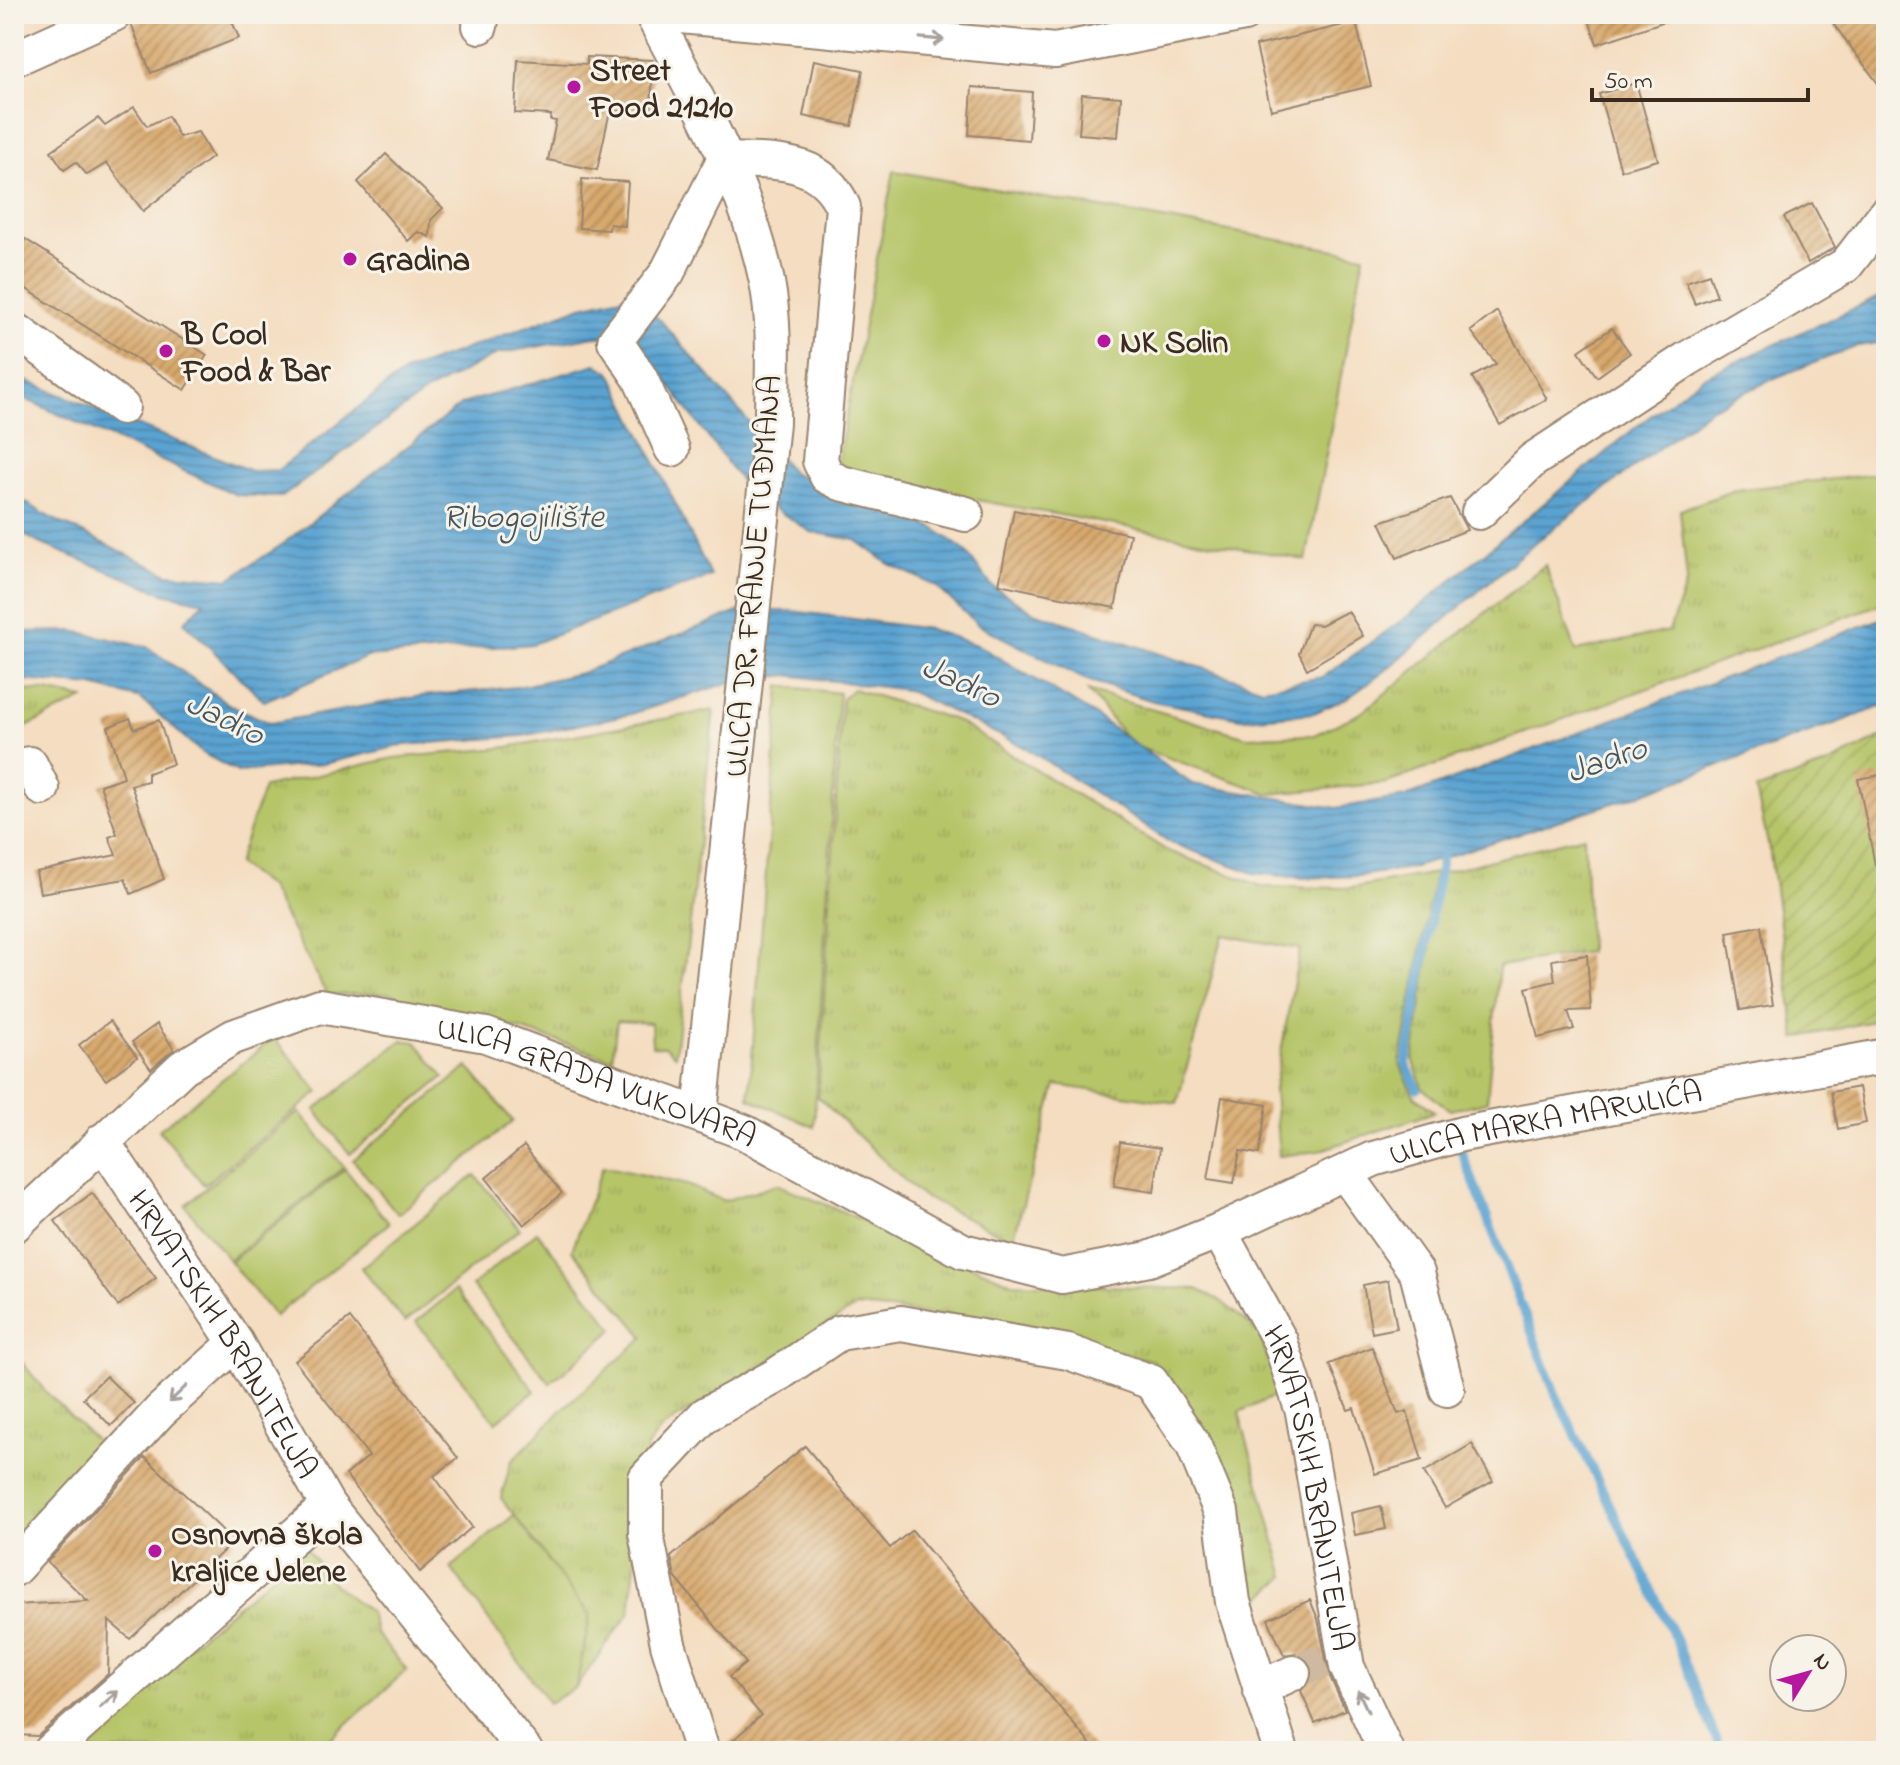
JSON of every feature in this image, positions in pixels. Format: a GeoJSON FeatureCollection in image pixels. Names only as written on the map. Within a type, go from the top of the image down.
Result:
{"type":"FeatureCollection","features":[{"type":"Feature","properties":{"kind":"street"},"geometry":{"type":"LineString","coordinates":[[14,59],[114,14]]}},
{"type":"Feature","properties":{"kind":"street","name":"ULICA DR. FRANJE TUĐMANA"},"geometry":{"type":"LineString","coordinates":[[652,14],[724,160],[756,235],[768,286],[772,423],[700,1113]]}},
{"type":"Feature","properties":{"kind":"street"},"geometry":{"type":"LineString","coordinates":[[659,14],[1055,51],[1244,14]]}},
{"type":"Feature","properties":{"kind":"street"},"geometry":{"type":"LineString","coordinates":[[672,449],[640,378],[615,341],[667,273],[724,160],[798,163],[820,175],[836,191],[843,207],[820,461],[827,476],[841,483],[966,514]]}},
{"type":"Feature","properties":{"kind":"street"},"geometry":{"type":"LineString","coordinates":[[1479,512],[1533,460],[1687,359],[1846,265],[1886,213]]}},
{"type":"Feature","properties":{"kind":"street"},"geometry":{"type":"LineString","coordinates":[[14,329],[122,407]]}},
{"type":"Feature","properties":{"kind":"street"},"geometry":{"type":"LineString","coordinates":[[14,766],[30,764],[42,788]]}},
{"type":"Feature","properties":{"kind":"street","name":"ULICA GRADA VUKOVARA"},"geometry":{"type":"LineString","coordinates":[[14,1225],[183,1067],[233,1037],[320,1006],[486,1035],[744,1132],[963,1251],[1062,1276],[1149,1259],[1219,1231]]}},
{"type":"Feature","properties":{"kind":"street","name":"ULICA MARKA MARULIĆA"},"geometry":{"type":"LineString","coordinates":[[1219,1231],[1373,1159],[1517,1121],[1886,1056]]}},
{"type":"Feature","properties":{"kind":"street","name":"HRVATSKIH BRANITELJA"},"geometry":{"type":"LineString","coordinates":[[102,1141],[236,1343],[328,1506],[525,1751]]}},
{"type":"Feature","properties":{"kind":"street"},"geometry":{"type":"LineString","coordinates":[[1345,1173],[1417,1273],[1447,1389]]}},
{"type":"Feature","properties":{"kind":"street","name":"HRVATSKIH BRANITELJA"},"geometry":{"type":"LineString","coordinates":[[1219,1231],[1280,1341],[1303,1412],[1339,1652],[1386,1751]]}},
{"type":"Feature","properties":{"kind":"street"},"geometry":{"type":"LineString","coordinates":[[702,1751],[668,1644],[646,1534],[646,1478],[705,1415],[774,1377],[839,1333],[901,1323],[1068,1352],[1151,1382],[1193,1444],[1221,1512],[1233,1602],[1281,1751]]}},
{"type":"Feature","properties":{"kind":"street"},"geometry":{"type":"LineString","coordinates":[[14,1569],[160,1411],[236,1343]]}},
{"type":"Feature","properties":{"kind":"street"},"geometry":{"type":"LineString","coordinates":[[51,1751],[328,1506]]}},
{"type":"Feature","properties":{"kind":"street"},"geometry":{"type":"LineString","coordinates":[[1260,1688],[1293,1673]]}},
{"type":"Feature","properties":{"kind":"green space","name":"NK Solin"},"geometry":{"type":"Polygon","coordinates":[[[894,171],[1364,255],[1306,560],[835,474],[894,171]]]}},
{"type":"Feature","properties":{"kind":"green space"},"geometry":{"type":"Polygon","coordinates":[[[1886,473],[1886,602],[1387,783],[1270,794],[1132,745],[1088,691],[1247,737],[1314,735],[1361,713],[1545,565],[1576,651],[1669,631],[1687,581],[1680,510],[1735,490],[1886,473]]]}},
{"type":"Feature","properties":{"kind":"green space"},"geometry":{"type":"Polygon","coordinates":[[[780,686],[839,693],[814,1127],[749,1098],[780,686]]]}},
{"type":"Feature","properties":{"kind":"green space"},"geometry":{"type":"Polygon","coordinates":[[[853,689],[955,720],[1168,851],[1264,887],[1351,888],[1435,873],[1400,1064],[1414,1096],[1435,1112],[1318,1151],[1279,1156],[1274,1090],[1300,949],[1223,935],[1177,1103],[1056,1085],[1013,1240],[921,1196],[818,1097],[842,699],[853,689]]]}},
{"type":"Feature","properties":{"kind":"green space"},"geometry":{"type":"Polygon","coordinates":[[[14,690],[46,691],[84,699],[14,733],[14,690]]]}},
{"type":"Feature","properties":{"kind":"green space"},"geometry":{"type":"Polygon","coordinates":[[[714,710],[675,1055],[665,1047],[652,1046],[651,1023],[617,1021],[612,1059],[523,1030],[440,1011],[389,993],[327,995],[269,887],[237,864],[264,787],[394,758],[502,748],[714,710]]]}},
{"type":"Feature","properties":{"kind":"green space"},"geometry":{"type":"Polygon","coordinates":[[[1886,735],[1886,1018],[1796,1038],[1770,853],[1756,790],[1826,765],[1886,735]]]}},
{"type":"Feature","properties":{"kind":"green space"},"geometry":{"type":"Polygon","coordinates":[[[1584,836],[1589,952],[1499,966],[1487,1102],[1450,1110],[1422,1088],[1413,1059],[1441,873],[1584,836]]]}},
{"type":"Feature","properties":{"kind":"green space"},"geometry":{"type":"Polygon","coordinates":[[[274,1038],[319,1092],[204,1185],[159,1130],[274,1038]]]}},
{"type":"Feature","properties":{"kind":"green space"},"geometry":{"type":"Polygon","coordinates":[[[402,1040],[416,1042],[444,1077],[350,1154],[315,1110],[402,1040]]]}},
{"type":"Feature","properties":{"kind":"green space"},"geometry":{"type":"Polygon","coordinates":[[[468,1067],[513,1121],[398,1214],[353,1160],[468,1067]]]}},
{"type":"Feature","properties":{"kind":"green space"},"geometry":{"type":"Polygon","coordinates":[[[299,1112],[344,1167],[229,1260],[185,1205],[299,1112]]]}},
{"type":"Feature","properties":{"kind":"green space"},"geometry":{"type":"Polygon","coordinates":[[[603,1166],[687,1185],[724,1201],[777,1184],[1013,1283],[1197,1289],[1221,1301],[1259,1332],[1280,1394],[1239,1412],[1285,1577],[1258,1600],[1217,1459],[1153,1361],[966,1317],[856,1307],[662,1428],[647,1447],[630,1612],[576,1687],[590,1616],[501,1498],[511,1462],[566,1406],[644,1337],[572,1250],[603,1166]]]}},
{"type":"Feature","properties":{"kind":"green space"},"geometry":{"type":"Polygon","coordinates":[[[345,1169],[389,1223],[275,1316],[230,1262],[345,1169]]]}},
{"type":"Feature","properties":{"kind":"green space"},"geometry":{"type":"Polygon","coordinates":[[[475,1175],[520,1229],[405,1322],[361,1268],[475,1175]]]}},
{"type":"Feature","properties":{"kind":"green space"},"geometry":{"type":"Polygon","coordinates":[[[537,1232],[614,1329],[550,1383],[472,1286],[537,1232]]]}},
{"type":"Feature","properties":{"kind":"green space"},"geometry":{"type":"Polygon","coordinates":[[[455,1290],[535,1391],[496,1422],[416,1322],[455,1290]]]}},
{"type":"Feature","properties":{"kind":"green space"},"geometry":{"type":"Polygon","coordinates":[[[14,1352],[46,1392],[107,1452],[14,1557],[14,1352]]]}},
{"type":"Feature","properties":{"kind":"green space"},"geometry":{"type":"Polygon","coordinates":[[[514,1515],[590,1616],[576,1687],[549,1703],[451,1568],[514,1515]]]}},
{"type":"Feature","properties":{"kind":"green space"},"geometry":{"type":"Polygon","coordinates":[[[306,1548],[335,1585],[370,1612],[376,1634],[407,1670],[317,1751],[63,1751],[306,1548]]]}},
{"type":"Feature","properties":{"kind":"water"},"geometry":{"type":"Polygon","coordinates":[[[1886,294],[1886,342],[1858,346],[1777,377],[1710,409],[1536,542],[1385,671],[1348,698],[1314,713],[1246,719],[1153,701],[1084,679],[978,625],[936,586],[889,564],[856,540],[811,532],[749,492],[649,358],[626,342],[595,336],[497,354],[427,391],[282,497],[237,495],[25,399],[14,400],[14,376],[251,471],[278,470],[404,372],[582,306],[630,295],[662,322],[793,473],[934,528],[965,551],[992,586],[1034,612],[1263,688],[1323,677],[1412,613],[1641,423],[1703,377],[1886,294]]]}},
{"type":"Feature","properties":{"kind":"water","name":"Ribogojilište"},"geometry":{"type":"Polygon","coordinates":[[[596,364],[611,373],[711,576],[532,644],[367,657],[264,701],[184,622],[204,602],[163,593],[37,542],[14,529],[14,495],[49,517],[168,574],[229,579],[280,546],[462,404],[596,364]]]}},
{"type":"Feature","properties":{"kind":"water","name":"Jadro"},"geometry":{"type":"Polygon","coordinates":[[[740,611],[793,611],[929,629],[979,646],[1093,714],[1192,784],[1336,808],[1406,797],[1886,617],[1886,705],[1638,795],[1415,867],[1358,876],[1304,878],[1254,873],[1171,843],[1026,748],[907,690],[787,675],[728,683],[631,714],[522,736],[404,745],[323,764],[238,772],[202,753],[141,699],[93,686],[14,679],[14,632],[74,631],[147,647],[230,705],[270,723],[422,696],[518,687],[581,673],[740,611]]]}},
{"type":"Feature","properties":{"kind":"building"},"geometry":{"type":"Polygon","coordinates":[[[154,14],[229,14],[239,38],[151,73],[131,24],[154,14]]]}},
{"type":"Feature","properties":{"kind":"building"},"geometry":{"type":"Polygon","coordinates":[[[1587,14],[1673,14],[1674,18],[1597,44],[1587,14]]]}},
{"type":"Feature","properties":{"kind":"building"},"geometry":{"type":"Polygon","coordinates":[[[1826,14],[1886,14],[1886,94],[1826,14]]]}},
{"type":"Feature","properties":{"kind":"building"},"geometry":{"type":"Polygon","coordinates":[[[1356,22],[1371,86],[1271,110],[1256,46],[1356,22]]]}},
{"type":"Feature","properties":{"kind":"building"},"geometry":{"type":"Polygon","coordinates":[[[587,57],[653,60],[651,113],[610,111],[597,170],[548,160],[556,121],[550,120],[551,115],[515,113],[518,60],[587,64],[587,57]]]}},
{"type":"Feature","properties":{"kind":"building"},"geometry":{"type":"Polygon","coordinates":[[[814,60],[863,70],[852,126],[803,116],[814,60]]]}},
{"type":"Feature","properties":{"kind":"building"},"geometry":{"type":"Polygon","coordinates":[[[1636,83],[1658,160],[1621,170],[1599,94],[1636,83]]]}},
{"type":"Feature","properties":{"kind":"building"},"geometry":{"type":"Polygon","coordinates":[[[972,87],[1032,92],[1029,140],[969,135],[972,87]]]}},
{"type":"Feature","properties":{"kind":"building"},"geometry":{"type":"Polygon","coordinates":[[[1082,94],[1121,97],[1118,137],[1079,134],[1082,94]]]}},
{"type":"Feature","properties":{"kind":"building"},"geometry":{"type":"Polygon","coordinates":[[[134,107],[147,126],[168,116],[179,137],[198,132],[212,157],[143,211],[107,163],[87,175],[76,162],[64,170],[51,151],[98,118],[105,126],[134,107]]]}},
{"type":"Feature","properties":{"kind":"building"},"geometry":{"type":"Polygon","coordinates":[[[386,154],[443,208],[431,220],[430,237],[418,232],[408,241],[358,182],[386,154]]]}},
{"type":"Feature","properties":{"kind":"building"},"geometry":{"type":"Polygon","coordinates":[[[582,179],[628,182],[625,226],[610,224],[609,230],[579,228],[582,179]]]}},
{"type":"Feature","properties":{"kind":"building"},"geometry":{"type":"Polygon","coordinates":[[[1812,203],[1835,247],[1808,263],[1784,217],[1812,203]]]}},
{"type":"Feature","properties":{"kind":"building"},"geometry":{"type":"Polygon","coordinates":[[[14,232],[207,355],[185,390],[14,281],[14,232]]]}},
{"type":"Feature","properties":{"kind":"building"},"geometry":{"type":"Polygon","coordinates":[[[1709,274],[1717,296],[1695,304],[1686,282],[1709,274]]]}},
{"type":"Feature","properties":{"kind":"building"},"geometry":{"type":"Polygon","coordinates":[[[1497,311],[1547,399],[1500,425],[1472,377],[1496,364],[1471,331],[1497,311]]]}},
{"type":"Feature","properties":{"kind":"building"},"geometry":{"type":"Polygon","coordinates":[[[1612,328],[1630,353],[1597,377],[1579,351],[1612,328]]]}},
{"type":"Feature","properties":{"kind":"building"},"geometry":{"type":"Polygon","coordinates":[[[1450,498],[1467,530],[1397,558],[1380,522],[1450,498]]]}},
{"type":"Feature","properties":{"kind":"building"},"geometry":{"type":"Polygon","coordinates":[[[1014,510],[1130,534],[1115,608],[999,584],[1014,510]]]}},
{"type":"Feature","properties":{"kind":"building"},"geometry":{"type":"Polygon","coordinates":[[[1348,611],[1363,636],[1307,669],[1299,653],[1310,624],[1321,625],[1348,611]]]}},
{"type":"Feature","properties":{"kind":"building"},"geometry":{"type":"Polygon","coordinates":[[[130,718],[134,729],[159,720],[173,764],[148,773],[148,781],[131,785],[164,879],[131,894],[125,879],[40,893],[36,872],[116,855],[109,837],[117,834],[100,785],[124,777],[108,727],[130,718]]]}},
{"type":"Feature","properties":{"kind":"building"},"geometry":{"type":"Polygon","coordinates":[[[1886,774],[1886,864],[1875,865],[1858,779],[1886,774]]]}},
{"type":"Feature","properties":{"kind":"building"},"geometry":{"type":"Polygon","coordinates":[[[1761,926],[1773,1005],[1740,1010],[1727,932],[1761,926]]]}},
{"type":"Feature","properties":{"kind":"building"},"geometry":{"type":"Polygon","coordinates":[[[1587,955],[1591,1010],[1568,1011],[1574,1029],[1538,1038],[1526,988],[1555,981],[1552,960],[1587,955]]]}},
{"type":"Feature","properties":{"kind":"building"},"geometry":{"type":"Polygon","coordinates":[[[110,1021],[137,1057],[106,1080],[79,1045],[110,1021]]]}},
{"type":"Feature","properties":{"kind":"building"},"geometry":{"type":"Polygon","coordinates":[[[157,1024],[174,1049],[151,1069],[132,1042],[157,1024]]]}},
{"type":"Feature","properties":{"kind":"building"},"geometry":{"type":"Polygon","coordinates":[[[1859,1087],[1866,1123],[1838,1129],[1831,1092],[1859,1087]]]}},
{"type":"Feature","properties":{"kind":"building"},"geometry":{"type":"Polygon","coordinates":[[[1222,1097],[1267,1105],[1259,1154],[1240,1151],[1234,1183],[1208,1179],[1222,1097]]]}},
{"type":"Feature","properties":{"kind":"building"},"geometry":{"type":"Polygon","coordinates":[[[1120,1142],[1160,1148],[1154,1192],[1114,1186],[1120,1142]]]}},
{"type":"Feature","properties":{"kind":"building"},"geometry":{"type":"Polygon","coordinates":[[[524,1146],[562,1193],[524,1225],[486,1178],[524,1146]]]}},
{"type":"Feature","properties":{"kind":"building"},"geometry":{"type":"Polygon","coordinates":[[[92,1193],[156,1278],[118,1306],[55,1221],[92,1193]]]}},
{"type":"Feature","properties":{"kind":"building"},"geometry":{"type":"Polygon","coordinates":[[[1388,1280],[1397,1328],[1372,1333],[1363,1285],[1388,1280]]]}},
{"type":"Feature","properties":{"kind":"building"},"geometry":{"type":"Polygon","coordinates":[[[350,1318],[458,1458],[434,1476],[472,1527],[420,1572],[346,1475],[369,1456],[295,1361],[350,1318]]]}},
{"type":"Feature","properties":{"kind":"building"},"geometry":{"type":"Polygon","coordinates":[[[1372,1347],[1398,1414],[1407,1411],[1422,1460],[1375,1474],[1354,1408],[1348,1410],[1329,1364],[1372,1347]]]}},
{"type":"Feature","properties":{"kind":"building"},"geometry":{"type":"Polygon","coordinates":[[[106,1376],[134,1403],[111,1426],[83,1398],[106,1376]]]}},
{"type":"Feature","properties":{"kind":"building"},"geometry":{"type":"Polygon","coordinates":[[[1472,1444],[1493,1481],[1445,1508],[1424,1472],[1472,1444]]]}},
{"type":"Feature","properties":{"kind":"building"},"geometry":{"type":"Polygon","coordinates":[[[805,1446],[890,1548],[912,1530],[1096,1751],[721,1751],[761,1715],[729,1677],[746,1663],[675,1577],[671,1557],[805,1446]]]}},
{"type":"Feature","properties":{"kind":"building"},"geometry":{"type":"Polygon","coordinates":[[[145,1457],[234,1541],[130,1639],[109,1621],[108,1674],[38,1736],[14,1735],[14,1605],[88,1601],[47,1562],[145,1457]]]}},
{"type":"Feature","properties":{"kind":"building"},"geometry":{"type":"Polygon","coordinates":[[[1381,1506],[1386,1529],[1355,1535],[1351,1513],[1381,1506]]]}},
{"type":"Feature","properties":{"kind":"building"},"geometry":{"type":"Polygon","coordinates":[[[1310,1600],[1318,1619],[1329,1675],[1345,1710],[1315,1723],[1301,1691],[1313,1676],[1311,1664],[1296,1653],[1284,1655],[1268,1619],[1310,1600]]]}},
{"type":"Feature","properties":{"kind":"waterway"},"geometry":{"type":"LineString","coordinates":[[1417,1089],[1406,1064],[1443,850]]}},
{"type":"Feature","properties":{"kind":"waterway"},"geometry":{"type":"LineString","coordinates":[[1461,1150],[1556,1395],[1675,1638],[1721,1751]]}},
{"type":"Feature","properties":{"kind":"tunnel"},"geometry":{"type":"LineString","coordinates":[[1293,1673],[1334,1655]]}},
{"type":"Feature","properties":{"kind":"place","name":"Street Food 21210"},"geometry":{"type":"Point","coordinates":[574,87]}},
{"type":"Feature","properties":{"kind":"place","name":"Gradina"},"geometry":{"type":"Point","coordinates":[350,259]}},
{"type":"Feature","properties":{"kind":"place","name":"NK Solin"},"geometry":{"type":"Point","coordinates":[1104,341]}},
{"type":"Feature","properties":{"kind":"place","name":"B Cool Food & Bar"},"geometry":{"type":"Point","coordinates":[166,351]}},
{"type":"Feature","properties":{"kind":"place","name":"Osnovna škola kraljice Jelene"},"geometry":{"type":"Point","coordinates":[155,1551]}}]}
